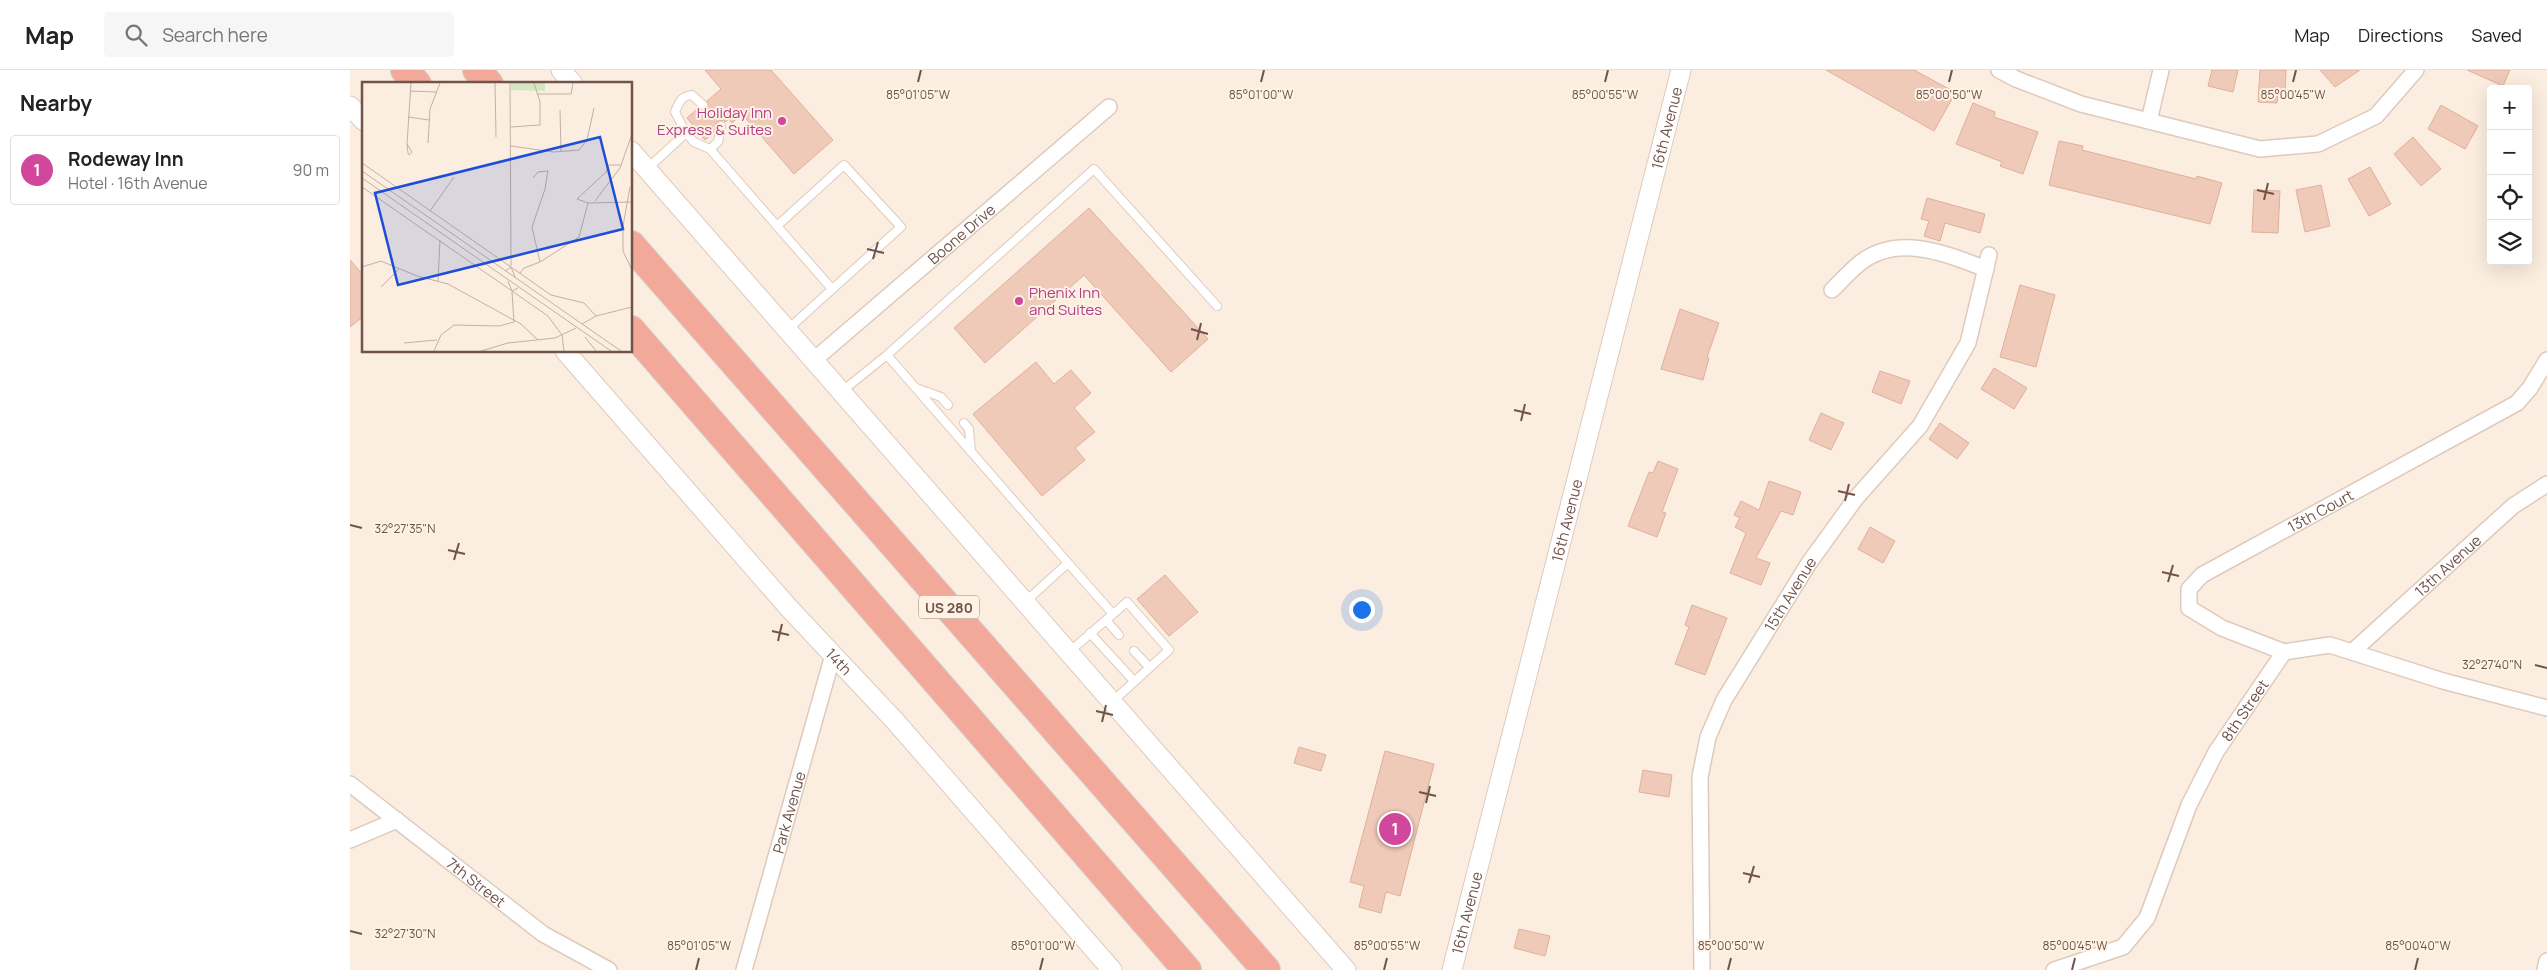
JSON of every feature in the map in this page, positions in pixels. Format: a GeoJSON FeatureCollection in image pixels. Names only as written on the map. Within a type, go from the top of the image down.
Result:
{"type":"FeatureCollection","features":[{"type":"Feature","properties":{"kind":"highway"},"geometry":{"type":"LineString","coordinates":[[405,70],[415,82]]}},
{"type":"Feature","properties":{"kind":"highway"},"geometry":{"type":"LineString","coordinates":[[477,70],[487,82]]}},
{"type":"Feature","properties":{"kind":"highway","name":"US 280"},"geometry":{"type":"LineString","coordinates":[[632,245],[1266,970]]}},
{"type":"Feature","properties":{"kind":"highway"},"geometry":{"type":"LineString","coordinates":[[632,331],[1187,970]]}},
{"type":"Feature","properties":{"kind":"street"},"geometry":{"type":"LineString","coordinates":[[561,70],[571,82]]}},
{"type":"Feature","properties":{"kind":"street","name":"16th Avenue"},"geometry":{"type":"LineString","coordinates":[[1452,970],[1681,70]]}},
{"type":"Feature","properties":{"kind":"street"},"geometry":{"type":"LineString","coordinates":[[1999,70],[2016,79],[2081,104],[2260,149],[2318,144],[2376,116],[2416,70]]}},
{"type":"Feature","properties":{"kind":"street"},"geometry":{"type":"LineString","coordinates":[[2149,121],[2161,70]]}},
{"type":"Feature","properties":{"kind":"street"},"geometry":{"type":"LineString","coordinates":[[350,106],[362,120]]}},
{"type":"Feature","properties":{"kind":"street","name":"Boone Drive"},"geometry":{"type":"LineString","coordinates":[[814,360],[1108,107]]}},
{"type":"Feature","properties":{"kind":"street"},"geometry":{"type":"LineString","coordinates":[[632,152],[1346,970]]}},
{"type":"Feature","properties":{"kind":"street","name":"15th Avenue"},"geometry":{"type":"LineString","coordinates":[[1702,970],[1700,777],[1708,737],[1724,700],[1809,563],[1856,498],[1920,426],[1968,343],[1987,262],[1936,250],[1897,249],[1878,253],[1861,262],[1832,290]]}},
{"type":"Feature","properties":{"kind":"street","name":"14th"},"geometry":{"type":"LineString","coordinates":[[566,352],[782,599],[895,722],[1112,970]]}},
{"type":"Feature","properties":{"kind":"street","name":"13th Court"},"geometry":{"type":"LineString","coordinates":[[2284,652],[2204,619],[2189,608],[2189,589],[2202,575],[2517,403],[2530,388],[2547,360]]}},
{"type":"Feature","properties":{"kind":"street","name":"13th Avenue"},"geometry":{"type":"LineString","coordinates":[[2352,652],[2513,506],[2547,484]]}},
{"type":"Feature","properties":{"kind":"street"},"geometry":{"type":"LineString","coordinates":[[2284,652],[2330,645],[2443,681],[2547,708]]}},
{"type":"Feature","properties":{"kind":"street","name":"8th Street"},"geometry":{"type":"LineString","coordinates":[[2054,970],[2123,947],[2147,918],[2189,806],[2212,761],[2284,652]]}},
{"type":"Feature","properties":{"kind":"street","name":"Park Avenue"},"geometry":{"type":"LineString","coordinates":[[744,970],[834,655]]}},
{"type":"Feature","properties":{"kind":"street","name":"7th Street"},"geometry":{"type":"LineString","coordinates":[[350,784],[543,934],[609,970]]}},
{"type":"Feature","properties":{"kind":"street"},"geometry":{"type":"LineString","coordinates":[[350,840],[397,820]]}},
{"type":"Feature","properties":{"kind":"street"},"geometry":{"type":"LineString","coordinates":[[2545,970],[2547,961]]}},
{"type":"Feature","properties":{"kind":"lane"},"geometry":{"type":"LineString","coordinates":[[703,105],[692,96],[686,96],[679,101],[675,112],[686,133],[694,142],[710,148],[832,289]]}},
{"type":"Feature","properties":{"kind":"lane"},"geometry":{"type":"LineString","coordinates":[[710,148],[718,142],[721,126]]}},
{"type":"Feature","properties":{"kind":"lane"},"geometry":{"type":"LineString","coordinates":[[647,169],[686,133]]}},
{"type":"Feature","properties":{"kind":"lane"},"geometry":{"type":"LineString","coordinates":[[777,226],[844,165],[902,228],[787,330]]}},
{"type":"Feature","properties":{"kind":"lane"},"geometry":{"type":"LineString","coordinates":[[842,392],[1094,169],[1217,306]]}},
{"type":"Feature","properties":{"kind":"lane"},"geometry":{"type":"LineString","coordinates":[[886,355],[1113,614]]}},
{"type":"Feature","properties":{"kind":"lane"},"geometry":{"type":"LineString","coordinates":[[915,387],[941,397],[948,405]]}},
{"type":"Feature","properties":{"kind":"lane"},"geometry":{"type":"LineString","coordinates":[[964,423],[969,429],[971,452]]}},
{"type":"Feature","properties":{"kind":"lane"},"geometry":{"type":"LineString","coordinates":[[1025,602],[1068,563]]}},
{"type":"Feature","properties":{"kind":"lane"},"geometry":{"type":"LineString","coordinates":[[1069,652],[1126,602],[1169,650],[1112,702]]}},
{"type":"Feature","properties":{"kind":"lane"},"geometry":{"type":"LineString","coordinates":[[1106,620],[1119,635]]}},
{"type":"Feature","properties":{"kind":"lane"},"geometry":{"type":"LineString","coordinates":[[1090,634],[1134,681]]}},
{"type":"Feature","properties":{"kind":"lane"},"geometry":{"type":"LineString","coordinates":[[1134,651],[1149,667]]}},
{"type":"Feature","properties":{"kind":"building","name":"Holiday Inn Express & Suites"},"geometry":{"type":"Polygon","coordinates":[[[705,70],[771,70],[833,140],[794,174],[742,114],[732,123],[729,119],[725,122],[722,120],[717,122],[714,132],[705,140],[687,118],[698,108],[707,109],[707,101],[721,89],[705,70]]]}},
{"type":"Feature","properties":{"kind":"building"},"geometry":{"type":"Polygon","coordinates":[[[1826,70],[1914,70],[1949,89],[1946,94],[1953,97],[1934,131],[1826,70]]]}},
{"type":"Feature","properties":{"kind":"building"},"geometry":{"type":"Polygon","coordinates":[[[2212,70],[2238,70],[2233,92],[2208,86],[2212,70]]]}},
{"type":"Feature","properties":{"kind":"building"},"geometry":{"type":"Polygon","coordinates":[[[2260,70],[2286,70],[2285,91],[2278,91],[2277,103],[2258,102],[2260,70]]]}},
{"type":"Feature","properties":{"kind":"building"},"geometry":{"type":"Polygon","coordinates":[[[2320,70],[2360,70],[2335,87],[2320,70]]]}},
{"type":"Feature","properties":{"kind":"building"},"geometry":{"type":"Polygon","coordinates":[[[2467,70],[2510,70],[2503,85],[2467,70]]]}},
{"type":"Feature","properties":{"kind":"building"},"geometry":{"type":"Polygon","coordinates":[[[1973,103],[1995,112],[1994,117],[2038,132],[2023,174],[2000,166],[2002,162],[1956,144],[1973,103]]]}},
{"type":"Feature","properties":{"kind":"building"},"geometry":{"type":"Polygon","coordinates":[[[2441,105],[2478,126],[2465,149],[2428,129],[2441,105]]]}},
{"type":"Feature","properties":{"kind":"building"},"geometry":{"type":"Polygon","coordinates":[[[2413,137],[2441,169],[2421,186],[2394,154],[2413,137]]]}},
{"type":"Feature","properties":{"kind":"building"},"geometry":{"type":"Polygon","coordinates":[[[2059,141],[2083,146],[2082,150],[2196,179],[2197,176],[2222,183],[2210,224],[2049,185],[2059,141]]]}},
{"type":"Feature","properties":{"kind":"building"},"geometry":{"type":"Polygon","coordinates":[[[2370,167],[2391,204],[2369,216],[2348,179],[2370,167]]]}},
{"type":"Feature","properties":{"kind":"building"},"geometry":{"type":"Polygon","coordinates":[[[2321,185],[2330,226],[2305,232],[2296,190],[2321,185]]]}},
{"type":"Feature","properties":{"kind":"building"},"geometry":{"type":"Polygon","coordinates":[[[2254,190],[2280,191],[2278,233],[2252,232],[2254,190]]]}},
{"type":"Feature","properties":{"kind":"building"},"geometry":{"type":"Polygon","coordinates":[[[1927,198],[1985,214],[1980,233],[1945,223],[1940,241],[1924,236],[1929,221],[1921,219],[1927,198]]]}},
{"type":"Feature","properties":{"kind":"building","name":"Phenix Inn and Suites"},"geometry":{"type":"Polygon","coordinates":[[[1089,208],[1208,339],[1171,372],[1084,275],[985,363],[954,328],[1089,208]]]}},
{"type":"Feature","properties":{"kind":"building"},"geometry":{"type":"Polygon","coordinates":[[[350,260],[362,274],[362,318],[350,327],[350,260]]]}},
{"type":"Feature","properties":{"kind":"building"},"geometry":{"type":"Polygon","coordinates":[[[2020,285],[2055,295],[2036,367],[2000,357],[2020,285]]]}},
{"type":"Feature","properties":{"kind":"building"},"geometry":{"type":"Polygon","coordinates":[[[1680,309],[1719,323],[1707,357],[1709,358],[1703,380],[1661,369],[1680,309]]]}},
{"type":"Feature","properties":{"kind":"building"},"geometry":{"type":"Polygon","coordinates":[[[1036,362],[1054,384],[1071,370],[1091,393],[1074,408],[1095,432],[1075,448],[1085,460],[1042,496],[973,414],[1036,362]]]}},
{"type":"Feature","properties":{"kind":"building"},"geometry":{"type":"Polygon","coordinates":[[[1994,368],[2027,388],[2014,409],[1981,389],[1994,368]]]}},
{"type":"Feature","properties":{"kind":"building"},"geometry":{"type":"Polygon","coordinates":[[[1880,371],[1910,381],[1901,404],[1872,392],[1880,371]]]}},
{"type":"Feature","properties":{"kind":"building"},"geometry":{"type":"Polygon","coordinates":[[[1821,413],[1844,423],[1831,450],[1809,440],[1821,413]]]}},
{"type":"Feature","properties":{"kind":"building"},"geometry":{"type":"Polygon","coordinates":[[[1940,423],[1969,443],[1957,459],[1929,439],[1940,423]]]}},
{"type":"Feature","properties":{"kind":"building"},"geometry":{"type":"Polygon","coordinates":[[[1658,461],[1678,469],[1662,512],[1666,513],[1657,537],[1628,526],[1649,472],[1653,473],[1658,461]]]}},
{"type":"Feature","properties":{"kind":"building"},"geometry":{"type":"Polygon","coordinates":[[[1769,481],[1801,492],[1793,515],[1781,511],[1756,558],[1770,563],[1761,585],[1730,573],[1746,533],[1735,527],[1740,518],[1734,515],[1741,501],[1759,510],[1769,481]]]}},
{"type":"Feature","properties":{"kind":"building"},"geometry":{"type":"Polygon","coordinates":[[[1870,527],[1895,541],[1883,563],[1858,549],[1870,527]]]}},
{"type":"Feature","properties":{"kind":"building"},"geometry":{"type":"Polygon","coordinates":[[[1165,575],[1198,612],[1169,636],[1137,599],[1165,575]]]}},
{"type":"Feature","properties":{"kind":"building"},"geometry":{"type":"Polygon","coordinates":[[[1692,605],[1727,618],[1705,675],[1675,664],[1689,627],[1685,625],[1692,605]]]}},
{"type":"Feature","properties":{"kind":"building"},"geometry":{"type":"Polygon","coordinates":[[[1299,747],[1326,755],[1321,771],[1294,763],[1299,747]]]}},
{"type":"Feature","properties":{"kind":"building"},"geometry":{"type":"Polygon","coordinates":[[[1385,751],[1434,764],[1400,896],[1386,892],[1381,913],[1359,907],[1364,886],[1350,882],[1385,751]]]}},
{"type":"Feature","properties":{"kind":"building"},"geometry":{"type":"Polygon","coordinates":[[[1643,770],[1672,775],[1669,797],[1639,792],[1643,770]]]}},
{"type":"Feature","properties":{"kind":"building"},"geometry":{"type":"Polygon","coordinates":[[[1519,929],[1550,936],[1545,956],[1514,948],[1519,929]]]}},
{"type":"Feature","properties":{"kind":"place","name":"Holiday Inn Express & Suites"},"geometry":{"type":"Point","coordinates":[782,121]}},
{"type":"Feature","properties":{"kind":"place","name":"Phenix Inn and Suites"},"geometry":{"type":"Point","coordinates":[1019,301]}},
{"type":"Feature","properties":{"kind":"place","name":"Rodeway Inn"},"geometry":{"type":"Point","coordinates":[1395,829]}}]}
